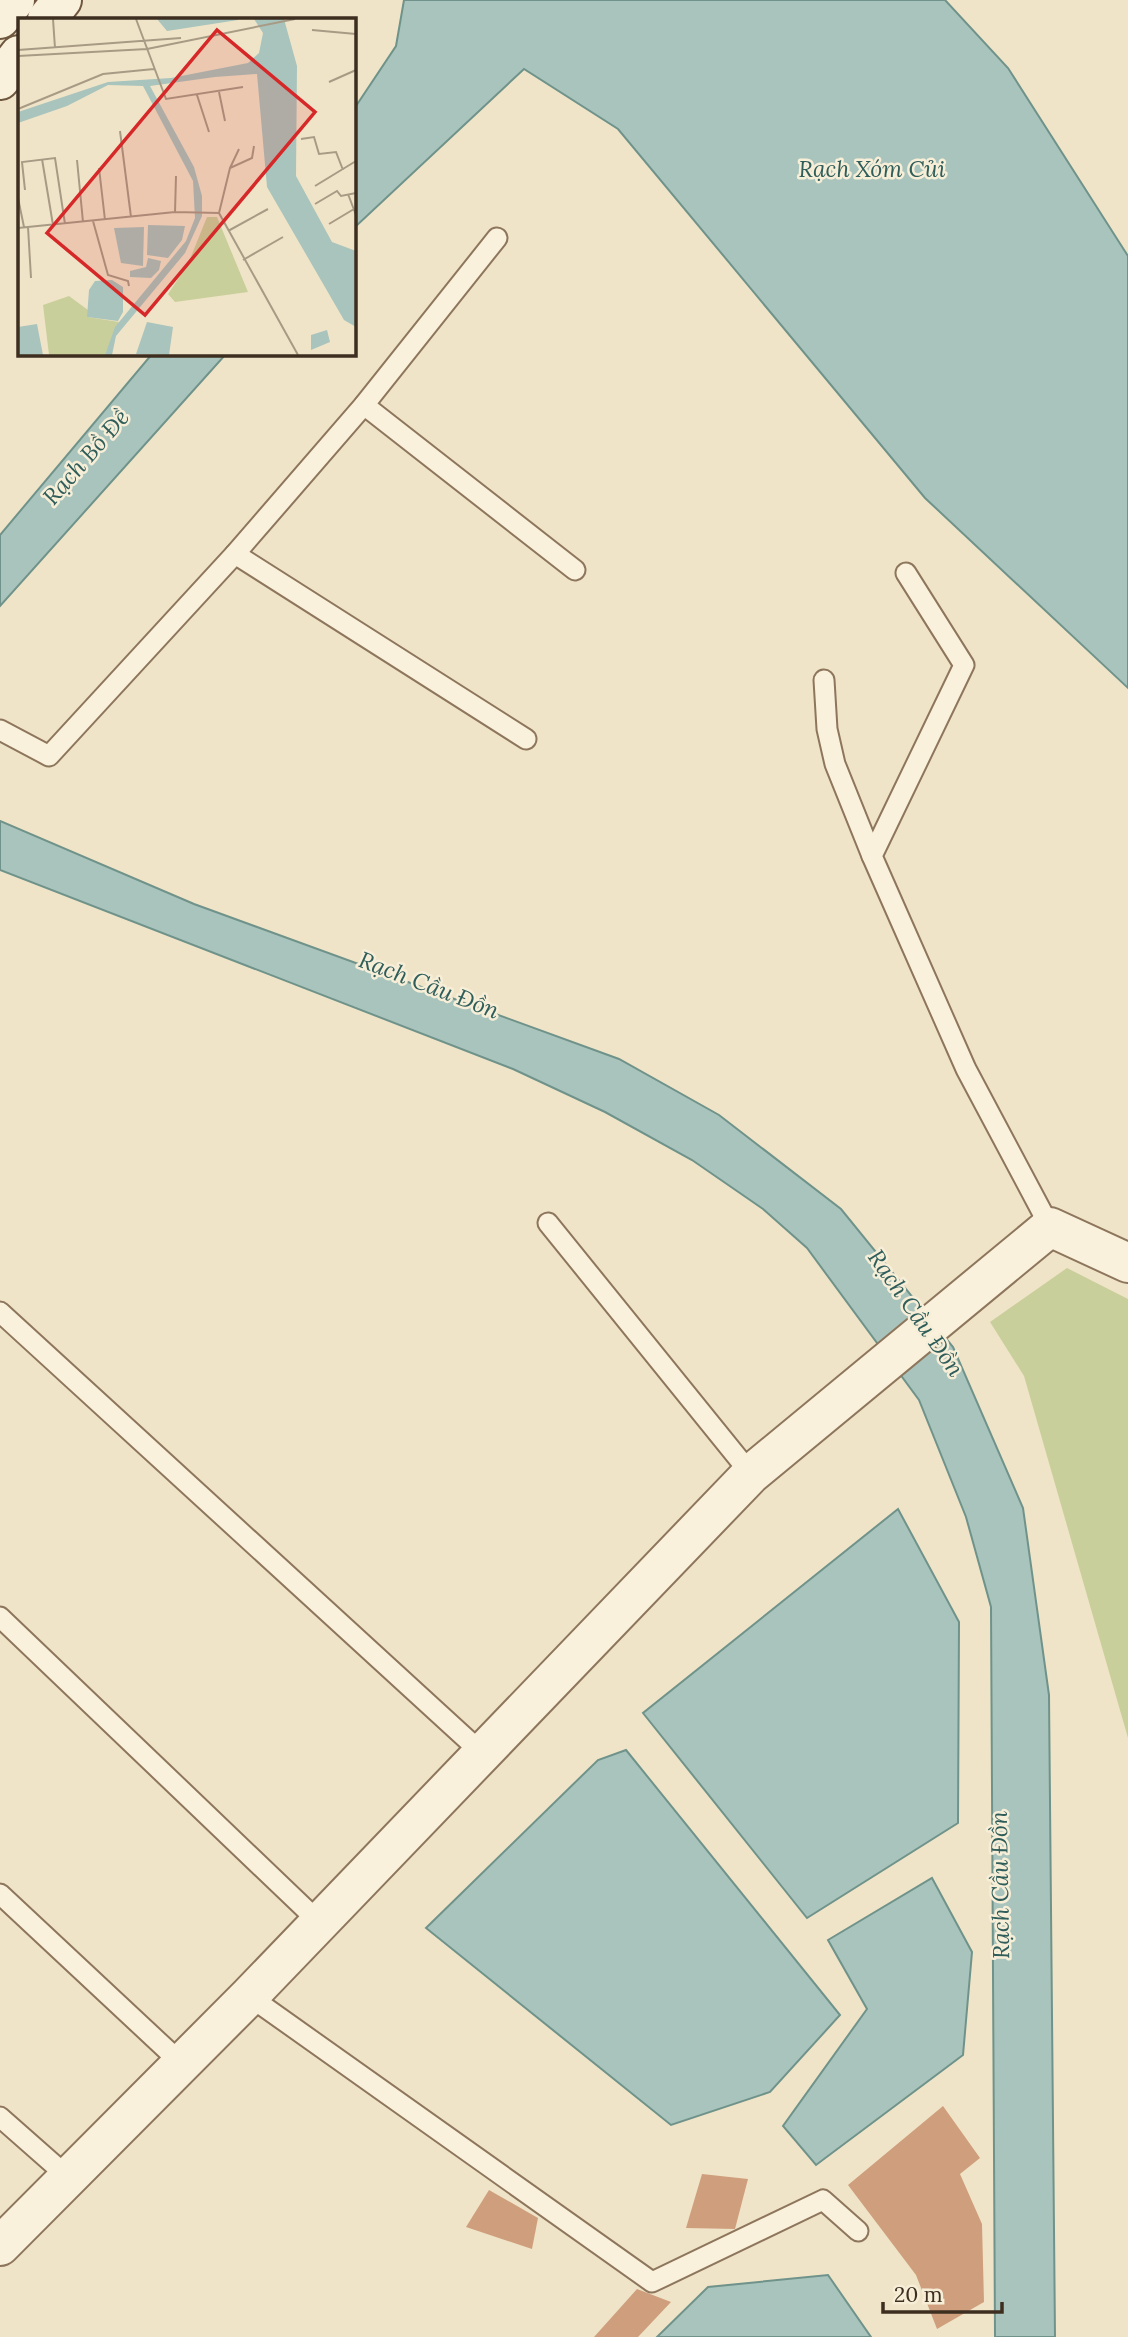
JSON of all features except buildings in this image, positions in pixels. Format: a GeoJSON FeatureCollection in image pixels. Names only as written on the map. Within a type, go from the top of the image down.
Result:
{"type":"FeatureCollection","features":[{"type":"Feature","properties":{"kind":"street"},"geometry":{"type":"LineString","coordinates":[[0,19],[15,0]]}},
{"type":"Feature","properties":{"kind":"street"},"geometry":{"type":"LineString","coordinates":[[48,18],[62,0]]}},
{"type":"Feature","properties":{"kind":"street"},"geometry":{"type":"LineString","coordinates":[[0,80],[18,56]]}},
{"type":"Feature","properties":{"kind":"street"},"geometry":{"type":"LineString","coordinates":[[0,2246],[249,1996],[751,1474],[1050,1227],[1128,1263]]}},
{"type":"Feature","properties":{"kind":"lane"},"geometry":{"type":"LineString","coordinates":[[0,730],[50,756],[235,554],[364,405],[497,237]]}},
{"type":"Feature","properties":{"kind":"lane"},"geometry":{"type":"LineString","coordinates":[[364,405],[575,570]]}},
{"type":"Feature","properties":{"kind":"lane"},"geometry":{"type":"LineString","coordinates":[[235,554],[526,738]]}},
{"type":"Feature","properties":{"kind":"lane"},"geometry":{"type":"LineString","coordinates":[[872,856],[964,665],[906,573]]}},
{"type":"Feature","properties":{"kind":"lane"},"geometry":{"type":"LineString","coordinates":[[824,680],[827,729],[835,764],[872,856],[966,1069],[1050,1227]]}},
{"type":"Feature","properties":{"kind":"lane"},"geometry":{"type":"LineString","coordinates":[[548,1223],[751,1474]]}},
{"type":"Feature","properties":{"kind":"lane"},"geometry":{"type":"LineString","coordinates":[[0,1312],[483,1754]]}},
{"type":"Feature","properties":{"kind":"lane"},"geometry":{"type":"LineString","coordinates":[[0,1617],[320,1923]]}},
{"type":"Feature","properties":{"kind":"lane"},"geometry":{"type":"LineString","coordinates":[[0,1894],[181,2063]]}},
{"type":"Feature","properties":{"kind":"lane"},"geometry":{"type":"LineString","coordinates":[[249,1996],[652,2282],[823,2200],[858,2231]]}},
{"type":"Feature","properties":{"kind":"lane"},"geometry":{"type":"LineString","coordinates":[[0,2117],[68,2177]]}},
{"type":"Feature","properties":{"kind":"green space"},"geometry":{"type":"Polygon","coordinates":[[[1067,1268],[1128,1299],[1128,1738],[1024,1376],[990,1322],[1067,1268]]]}},
{"type":"Feature","properties":{"kind":"water","name":"Rạch Xóm Củi"},"geometry":{"type":"Polygon","coordinates":[[[404,0],[945,0],[1008,68],[1128,256],[1128,688],[925,498],[618,129],[524,69],[355,227],[355,108],[396,46],[404,0]]]}},
{"type":"Feature","properties":{"kind":"water","name":"Rạch Bồ Đề"},"geometry":{"type":"Polygon","coordinates":[[[151,355],[225,355],[0,606],[0,535],[151,355]]]}},
{"type":"Feature","properties":{"kind":"water","name":"Rạch Cầu Đồn"},"geometry":{"type":"Polygon","coordinates":[[[0,821],[194,904],[619,1059],[719,1115],[841,1209],[953,1347],[1023,1508],[1049,1695],[1055,2337],[995,2337],[991,1607],[966,1517],[919,1400],[807,1248],[763,1209],[692,1160],[605,1112],[513,1069],[0,870],[0,821]]]}},
{"type":"Feature","properties":{"kind":"water"},"geometry":{"type":"Polygon","coordinates":[[[898,1509],[959,1622],[958,1823],[807,1918],[643,1713],[898,1509]]]}},
{"type":"Feature","properties":{"kind":"water"},"geometry":{"type":"Polygon","coordinates":[[[626,1750],[840,2015],[770,2092],[671,2125],[426,1928],[598,1760],[626,1750]]]}},
{"type":"Feature","properties":{"kind":"water"},"geometry":{"type":"Polygon","coordinates":[[[932,1878],[972,1952],[963,2055],[816,2165],[783,2126],[867,2009],[828,1940],[932,1878]]]}},
{"type":"Feature","properties":{"kind":"water"},"geometry":{"type":"Polygon","coordinates":[[[828,2275],[871,2337],[657,2337],[708,2287],[828,2275]]]}}]}
